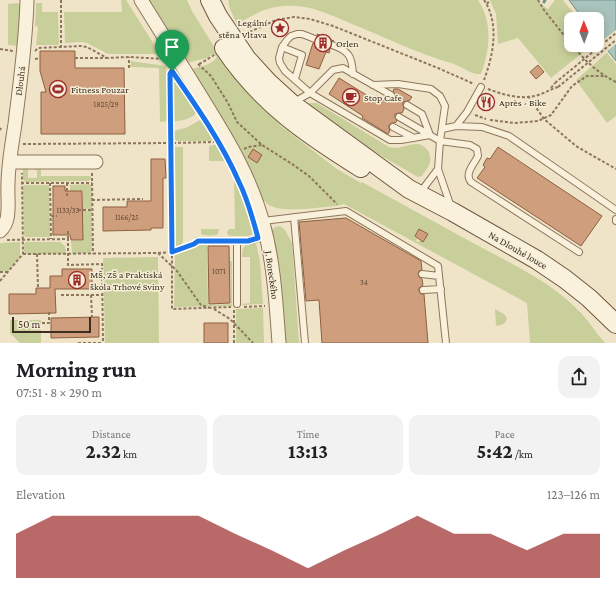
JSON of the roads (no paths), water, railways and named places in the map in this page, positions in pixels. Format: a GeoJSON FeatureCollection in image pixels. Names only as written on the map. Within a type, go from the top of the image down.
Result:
{"type":"FeatureCollection","features":[{"type":"Feature","properties":{"kind":"main road"},"geometry":{"type":"LineString","coordinates":[[196,0],[208,23],[238,69],[274,107],[320,142],[366,171],[414,192]]}},
{"type":"Feature","properties":{"kind":"main road"},"geometry":{"type":"LineString","coordinates":[[210,0],[247,59],[269,83],[291,103],[414,192]]}},
{"type":"Feature","properties":{"kind":"main road","name":"Na Dlouhé louce"},"geometry":{"type":"LineString","coordinates":[[414,192],[452,212],[565,279],[590,298],[616,324]]}},
{"type":"Feature","properties":{"kind":"street","name":"Dlouhá"},"geometry":{"type":"LineString","coordinates":[[3,235],[8,215],[8,183],[27,21],[27,0]]}},
{"type":"Feature","properties":{"kind":"street","name":"J. Boreckého"},"geometry":{"type":"LineString","coordinates":[[140,0],[236,154],[250,185],[263,222],[266,236],[275,286],[279,343]]}},
{"type":"Feature","properties":{"kind":"street"},"geometry":{"type":"LineString","coordinates":[[10,162],[94,162]]}},
{"type":"Feature","properties":{"kind":"lane"},"geometry":{"type":"LineString","coordinates":[[315,39],[302,34],[291,36],[282,47],[279,58],[285,71],[310,93],[371,127],[390,140],[430,135]]}},
{"type":"Feature","properties":{"kind":"lane"},"geometry":{"type":"LineString","coordinates":[[332,45],[349,54],[353,63],[353,74]]}},
{"type":"Feature","properties":{"kind":"lane"},"geometry":{"type":"LineString","coordinates":[[282,47],[302,55],[295,79]]}},
{"type":"Feature","properties":{"kind":"lane"},"geometry":{"type":"LineString","coordinates":[[291,103],[310,93],[333,70],[343,68],[391,95]]}},
{"type":"Feature","properties":{"kind":"lane"},"geometry":{"type":"LineString","coordinates":[[373,85],[398,84],[435,91],[440,96],[445,106],[438,169],[452,212]]}},
{"type":"Feature","properties":{"kind":"lane"},"geometry":{"type":"LineString","coordinates":[[456,126],[467,112],[481,87]]}},
{"type":"Feature","properties":{"kind":"lane"},"geometry":{"type":"LineString","coordinates":[[407,105],[422,114],[430,135]]}},
{"type":"Feature","properties":{"kind":"lane"},"geometry":{"type":"LineString","coordinates":[[399,117],[440,141],[470,145],[477,149],[478,156],[468,174],[468,178],[471,182],[579,252]]}},
{"type":"Feature","properties":{"kind":"lane"},"geometry":{"type":"LineString","coordinates":[[442,129],[456,126],[482,127],[509,136],[616,210]]}},
{"type":"Feature","properties":{"kind":"lane"},"geometry":{"type":"LineString","coordinates":[[393,127],[414,138]]}},
{"type":"Feature","properties":{"kind":"lane"},"geometry":{"type":"LineString","coordinates":[[414,192],[438,169]]}},
{"type":"Feature","properties":{"kind":"lane"},"geometry":{"type":"LineString","coordinates":[[263,222],[346,211],[438,266],[446,343]]}},
{"type":"Feature","properties":{"kind":"lane"},"geometry":{"type":"LineString","coordinates":[[294,217],[305,343]]}},
{"type":"Feature","properties":{"kind":"lane"},"geometry":{"type":"LineString","coordinates":[[198,241],[248,241],[266,236]]}},
{"type":"Feature","properties":{"kind":"lane"},"geometry":{"type":"LineString","coordinates":[[236,305],[237,241]]}},
{"type":"Feature","properties":{"kind":"lane"},"geometry":{"type":"LineString","coordinates":[[230,259],[237,259]]}},
{"type":"Feature","properties":{"kind":"lane"},"geometry":{"type":"LineString","coordinates":[[422,274],[439,276]]}},
{"type":"Feature","properties":{"kind":"lane"},"geometry":{"type":"LineString","coordinates":[[423,290],[441,289]]}},
{"type":"Feature","properties":{"kind":"water"},"geometry":{"type":"Polygon","coordinates":[[[569,0],[616,0],[616,61],[604,46],[604,12],[578,12],[569,0]]]}},
{"type":"Feature","properties":{"kind":"place","name":"Legální stěna Vltava"},"geometry":{"type":"Point","coordinates":[280,28]}},
{"type":"Feature","properties":{"kind":"place","name":"Orlen"},"geometry":{"type":"Point","coordinates":[323,43]}},
{"type":"Feature","properties":{"kind":"place","name":"Fitness Pouzar"},"geometry":{"type":"Point","coordinates":[58,89]}},
{"type":"Feature","properties":{"kind":"place","name":"Stop Cafe"},"geometry":{"type":"Point","coordinates":[351,97]}},
{"type":"Feature","properties":{"kind":"place","name":"Après - Bike"},"geometry":{"type":"Point","coordinates":[486,102]}},
{"type":"Feature","properties":{"kind":"place","name":"MŠ, ZŠ a Praktiská škola Trhové Sviny"},"geometry":{"type":"Point","coordinates":[77,280]}}]}
